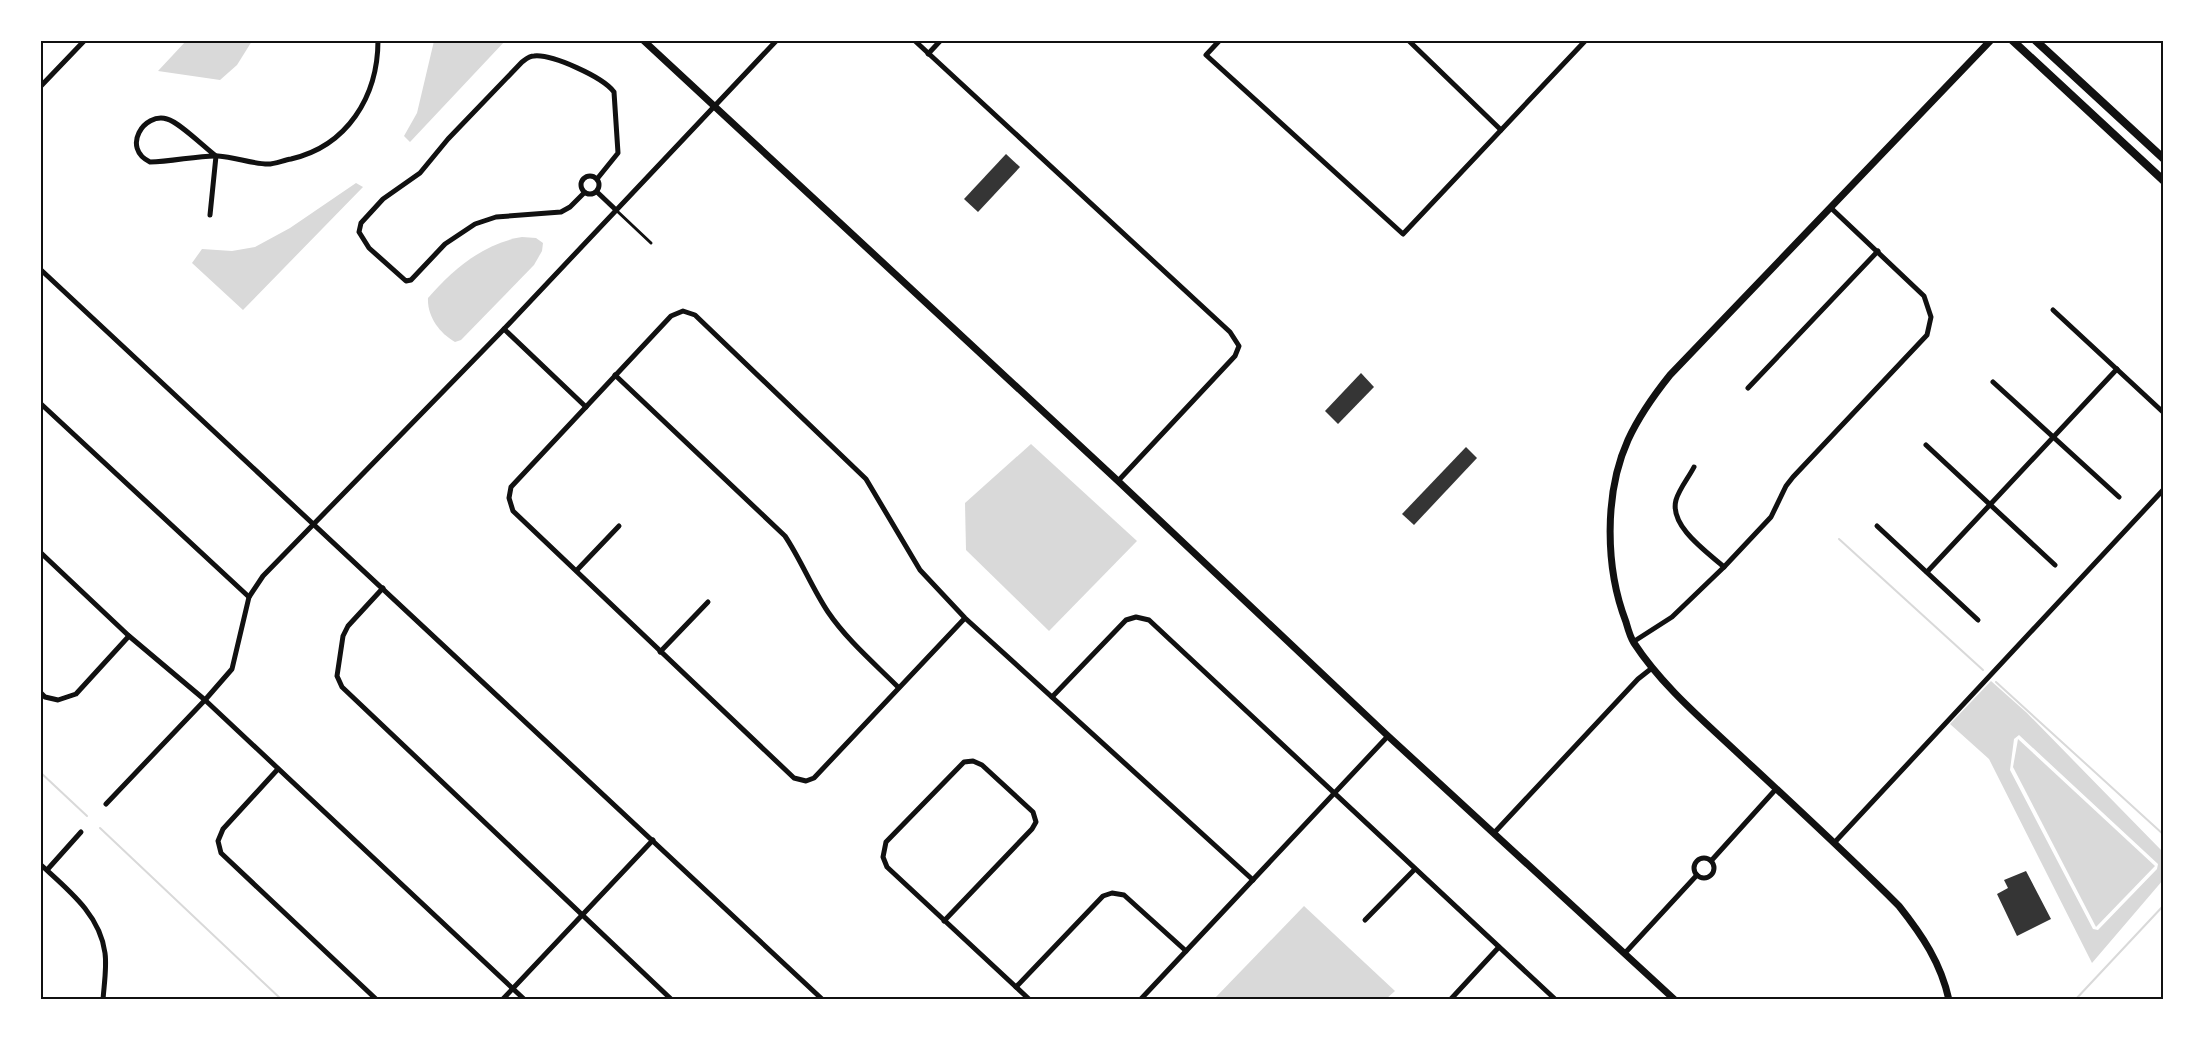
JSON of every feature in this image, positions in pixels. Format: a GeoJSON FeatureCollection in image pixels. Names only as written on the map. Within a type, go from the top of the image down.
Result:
{"type":"FeatureCollection","features":[{"type":"Feature","properties":{"kind":"main road"},"geometry":{"type":"LineString","coordinates":[[2012,40],[2163,181]]}},
{"type":"Feature","properties":{"kind":"main road"},"geometry":{"type":"LineString","coordinates":[[2035,40],[2161,157],[2148,167]]}},
{"type":"Feature","properties":{"kind":"street"},"geometry":{"type":"LineString","coordinates":[[40,87],[85,40]]}},
{"type":"Feature","properties":{"kind":"street"},"geometry":{"type":"LineString","coordinates":[[216,156],[177,124],[166,118],[146,124],[138,133],[135,142],[136,150],[143,159],[150,162],[216,156],[268,164],[308,155],[336,138],[357,114],[371,91],[378,56],[378,40]]}},
{"type":"Feature","properties":{"kind":"street"},"geometry":{"type":"LineString","coordinates":[[643,40],[1118,481],[1388,736],[1676,999]]}},
{"type":"Feature","properties":{"kind":"street"},"geometry":{"type":"LineString","coordinates":[[106,804],[232,669],[249,597],[263,576],[504,329],[777,40]]}},
{"type":"Feature","properties":{"kind":"street"},"geometry":{"type":"LineString","coordinates":[[914,40],[1230,332],[1239,346],[1235,356],[1118,481]]}},
{"type":"Feature","properties":{"kind":"street"},"geometry":{"type":"LineString","coordinates":[[928,54],[941,40]]}},
{"type":"Feature","properties":{"kind":"street"},"geometry":{"type":"LineString","coordinates":[[1220,40],[1206,55],[1403,234],[1583,41]]}},
{"type":"Feature","properties":{"kind":"street"},"geometry":{"type":"LineString","coordinates":[[1408,40],[1502,130]]}},
{"type":"Feature","properties":{"kind":"street"},"geometry":{"type":"LineString","coordinates":[[1949,999],[1939,964],[1921,934],[1899,906],[1696,714],[1652,668],[1633,642],[1617,599],[1611,561],[1611,520],[1616,480],[1628,441],[1646,406],[1670,375],[1991,40]]}},
{"type":"Feature","properties":{"kind":"street"},"geometry":{"type":"LineString","coordinates":[[584,193],[570,207],[561,212],[496,217],[475,224],[455,236],[411,280],[406,281],[369,248],[359,232],[361,223],[383,199],[420,174],[448,139],[522,62],[536,55],[562,62],[599,77],[614,92],[618,153],[597,179]]}},
{"type":"Feature","properties":{"kind":"street"},"geometry":{"type":"LineString","coordinates":[[210,215],[216,156]]}},
{"type":"Feature","properties":{"kind":"street"},"geometry":{"type":"LineString","coordinates":[[590,176],[597,179],[600,185],[597,192],[590,195],[584,193],[581,186],[583,179],[590,176]]}},
{"type":"Feature","properties":{"kind":"street"},"geometry":{"type":"LineString","coordinates":[[597,192],[616,210]]}},
{"type":"Feature","properties":{"kind":"street"},"geometry":{"type":"LineString","coordinates":[[1633,642],[1672,618],[1724,567],[1771,517],[1793,477],[1927,335],[1931,317],[1924,296],[1831,208]]}},
{"type":"Feature","properties":{"kind":"street"},"geometry":{"type":"LineString","coordinates":[[1748,388],[1878,251]]}},
{"type":"Feature","properties":{"kind":"street"},"geometry":{"type":"LineString","coordinates":[[40,268],[823,999]]}},
{"type":"Feature","properties":{"kind":"street"},"geometry":{"type":"LineString","coordinates":[[2053,310],[2163,413]]}},
{"type":"Feature","properties":{"kind":"street"},"geometry":{"type":"LineString","coordinates":[[965,618],[814,778],[806,781],[794,778],[513,511],[509,498],[511,487],[671,316],[683,311],[695,315],[866,479],[920,570],[965,618],[1253,880]]}},
{"type":"Feature","properties":{"kind":"street"},"geometry":{"type":"LineString","coordinates":[[504,329],[586,407]]}},
{"type":"Feature","properties":{"kind":"street"},"geometry":{"type":"LineString","coordinates":[[1927,572],[2117,369]]}},
{"type":"Feature","properties":{"kind":"street"},"geometry":{"type":"LineString","coordinates":[[615,375],[785,536],[827,611],[843,632],[898,687]]}},
{"type":"Feature","properties":{"kind":"street"},"geometry":{"type":"LineString","coordinates":[[1994,382],[2119,497]]}},
{"type":"Feature","properties":{"kind":"street"},"geometry":{"type":"LineString","coordinates":[[40,403],[249,597]]}},
{"type":"Feature","properties":{"kind":"street"},"geometry":{"type":"LineString","coordinates":[[1926,445],[2055,566]]}},
{"type":"Feature","properties":{"kind":"street"},"geometry":{"type":"LineString","coordinates":[[1694,467],[1676,500],[1676,514],[1683,530],[1724,567]]}},
{"type":"Feature","properties":{"kind":"street"},"geometry":{"type":"LineString","coordinates":[[1834,843],[2161,491],[2163,483]]}},
{"type":"Feature","properties":{"kind":"street"},"geometry":{"type":"LineString","coordinates":[[577,570],[619,526]]}},
{"type":"Feature","properties":{"kind":"street"},"geometry":{"type":"LineString","coordinates":[[1877,526],[1978,620]]}},
{"type":"Feature","properties":{"kind":"street"},"geometry":{"type":"LineString","coordinates":[[40,552],[129,636],[205,700],[525,999]]}},
{"type":"Feature","properties":{"kind":"street"},"geometry":{"type":"LineString","coordinates":[[383,588],[348,626],[343,636],[337,676],[342,687],[672,999]]}},
{"type":"Feature","properties":{"kind":"street"},"geometry":{"type":"LineString","coordinates":[[660,652],[708,602]]}},
{"type":"Feature","properties":{"kind":"street"},"geometry":{"type":"LineString","coordinates":[[1052,697],[1126,620],[1136,617],[1149,620],[1556,999]]}},
{"type":"Feature","properties":{"kind":"street"},"geometry":{"type":"LineString","coordinates":[[40,692],[45,697],[58,700],[76,694],[129,636]]}},
{"type":"Feature","properties":{"kind":"street"},"geometry":{"type":"LineString","coordinates":[[1494,833],[1638,679],[1652,668]]}},
{"type":"Feature","properties":{"kind":"street"},"geometry":{"type":"LineString","coordinates":[[1140,999],[1388,736]]}},
{"type":"Feature","properties":{"kind":"street"},"geometry":{"type":"LineString","coordinates":[[944,921],[1032,829],[1036,822],[1033,812],[982,765],[973,761],[964,762],[886,842],[884,857],[887,867],[944,921],[1030,999]]}},
{"type":"Feature","properties":{"kind":"street"},"geometry":{"type":"LineString","coordinates":[[278,769],[223,829],[218,841],[221,853],[377,999]]}},
{"type":"Feature","properties":{"kind":"street"},"geometry":{"type":"LineString","coordinates":[[1711,861],[1776,789]]}},
{"type":"Feature","properties":{"kind":"street"},"geometry":{"type":"LineString","coordinates":[[47,870],[81,832]]}},
{"type":"Feature","properties":{"kind":"street"},"geometry":{"type":"LineString","coordinates":[[502,999],[653,840]]}},
{"type":"Feature","properties":{"kind":"street"},"geometry":{"type":"LineString","coordinates":[[1697,875],[1694,866],[1697,861],[1702,858],[1711,861]]}},
{"type":"Feature","properties":{"kind":"street"},"geometry":{"type":"LineString","coordinates":[[1697,875],[1710,876],[1713,870],[1711,861]]}},
{"type":"Feature","properties":{"kind":"street"},"geometry":{"type":"LineString","coordinates":[[40,864],[80,901],[98,928],[105,953],[103,999]]}},
{"type":"Feature","properties":{"kind":"street"},"geometry":{"type":"LineString","coordinates":[[1365,920],[1415,869]]}},
{"type":"Feature","properties":{"kind":"street"},"geometry":{"type":"LineString","coordinates":[[1625,953],[1697,875]]}},
{"type":"Feature","properties":{"kind":"street"},"geometry":{"type":"LineString","coordinates":[[1016,987],[1103,896],[1112,893],[1124,895],[1186,951]]}},
{"type":"Feature","properties":{"kind":"street"},"geometry":{"type":"LineString","coordinates":[[1449,999],[1499,947]]}},
{"type":"Feature","properties":{"kind":"lane"},"geometry":{"type":"LineString","coordinates":[[616,210],[651,243]]}},
{"type":"Feature","properties":{"kind":"shaded area"},"geometry":{"type":"Polygon","coordinates":[[[186,41],[252,41],[237,65],[220,80],[158,71],[186,41]]]}},
{"type":"Feature","properties":{"kind":"shaded area"},"geometry":{"type":"Polygon","coordinates":[[[434,41],[505,41],[410,142],[404,136],[417,113],[434,41]]]}},
{"type":"Feature","properties":{"kind":"shaded area"},"geometry":{"type":"Polygon","coordinates":[[[356,183],[363,187],[243,310],[192,263],[202,249],[232,251],[255,247],[290,228],[356,183]]]}},
{"type":"Feature","properties":{"kind":"shaded area"},"geometry":{"type":"Polygon","coordinates":[[[522,237],[536,238],[543,243],[542,251],[534,265],[461,340],[455,342],[449,338],[439,329],[432,317],[428,298],[470,259],[495,245],[522,237]]]}},
{"type":"Feature","properties":{"kind":"shaded area"},"geometry":{"type":"Polygon","coordinates":[[[1031,444],[1137,541],[1049,631],[966,550],[965,503],[1031,444]]]}},
{"type":"Feature","properties":{"kind":"shaded area"},"geometry":{"type":"Polygon","coordinates":[[[1991,681],[2027,713],[2163,852],[2163,880],[2092,963],[1989,759],[1950,724],[1991,681]],[[2019,735],[2014,739],[2010,770],[2093,929],[2098,930],[2157,869],[2158,864],[2019,735]]]}},
{"type":"Feature","properties":{"kind":"shaded area"},"geometry":{"type":"Polygon","coordinates":[[[2018,739],[2155,866],[2096,927],[2013,767],[2018,739]]]}},
{"type":"Feature","properties":{"kind":"shaded area"},"geometry":{"type":"Polygon","coordinates":[[[1304,906],[1395,991],[1386,999],[1214,999],[1304,906]]]}},
{"type":"Feature","properties":{"kind":"building"},"geometry":{"type":"Polygon","coordinates":[[[1006,154],[1020,167],[978,212],[964,199],[1006,154]]]}},
{"type":"Feature","properties":{"kind":"building"},"geometry":{"type":"Polygon","coordinates":[[[1361,373],[1374,387],[1338,424],[1325,411],[1361,373]]]}},
{"type":"Feature","properties":{"kind":"building"},"geometry":{"type":"Polygon","coordinates":[[[1466,447],[1477,458],[1414,525],[1402,514],[1466,447]]]}},
{"type":"Feature","properties":{"kind":"building"},"geometry":{"type":"Polygon","coordinates":[[[2026,871],[2051,919],[2017,936],[1997,894],[2008,888],[2004,880],[2026,871]]]}},
{"type":"Feature","properties":{"kind":"waterway"},"geometry":{"type":"LineString","coordinates":[[1839,539],[1983,670]]}},
{"type":"Feature","properties":{"kind":"waterway"},"geometry":{"type":"LineString","coordinates":[[1996,682],[2164,835]]}},
{"type":"Feature","properties":{"kind":"waterway"},"geometry":{"type":"LineString","coordinates":[[40,772],[87,816]]}},
{"type":"Feature","properties":{"kind":"waterway"},"geometry":{"type":"LineString","coordinates":[[100,828],[282,1000]]}},
{"type":"Feature","properties":{"kind":"waterway"},"geometry":{"type":"LineString","coordinates":[[2075,1000],[2164,905]]}}]}
